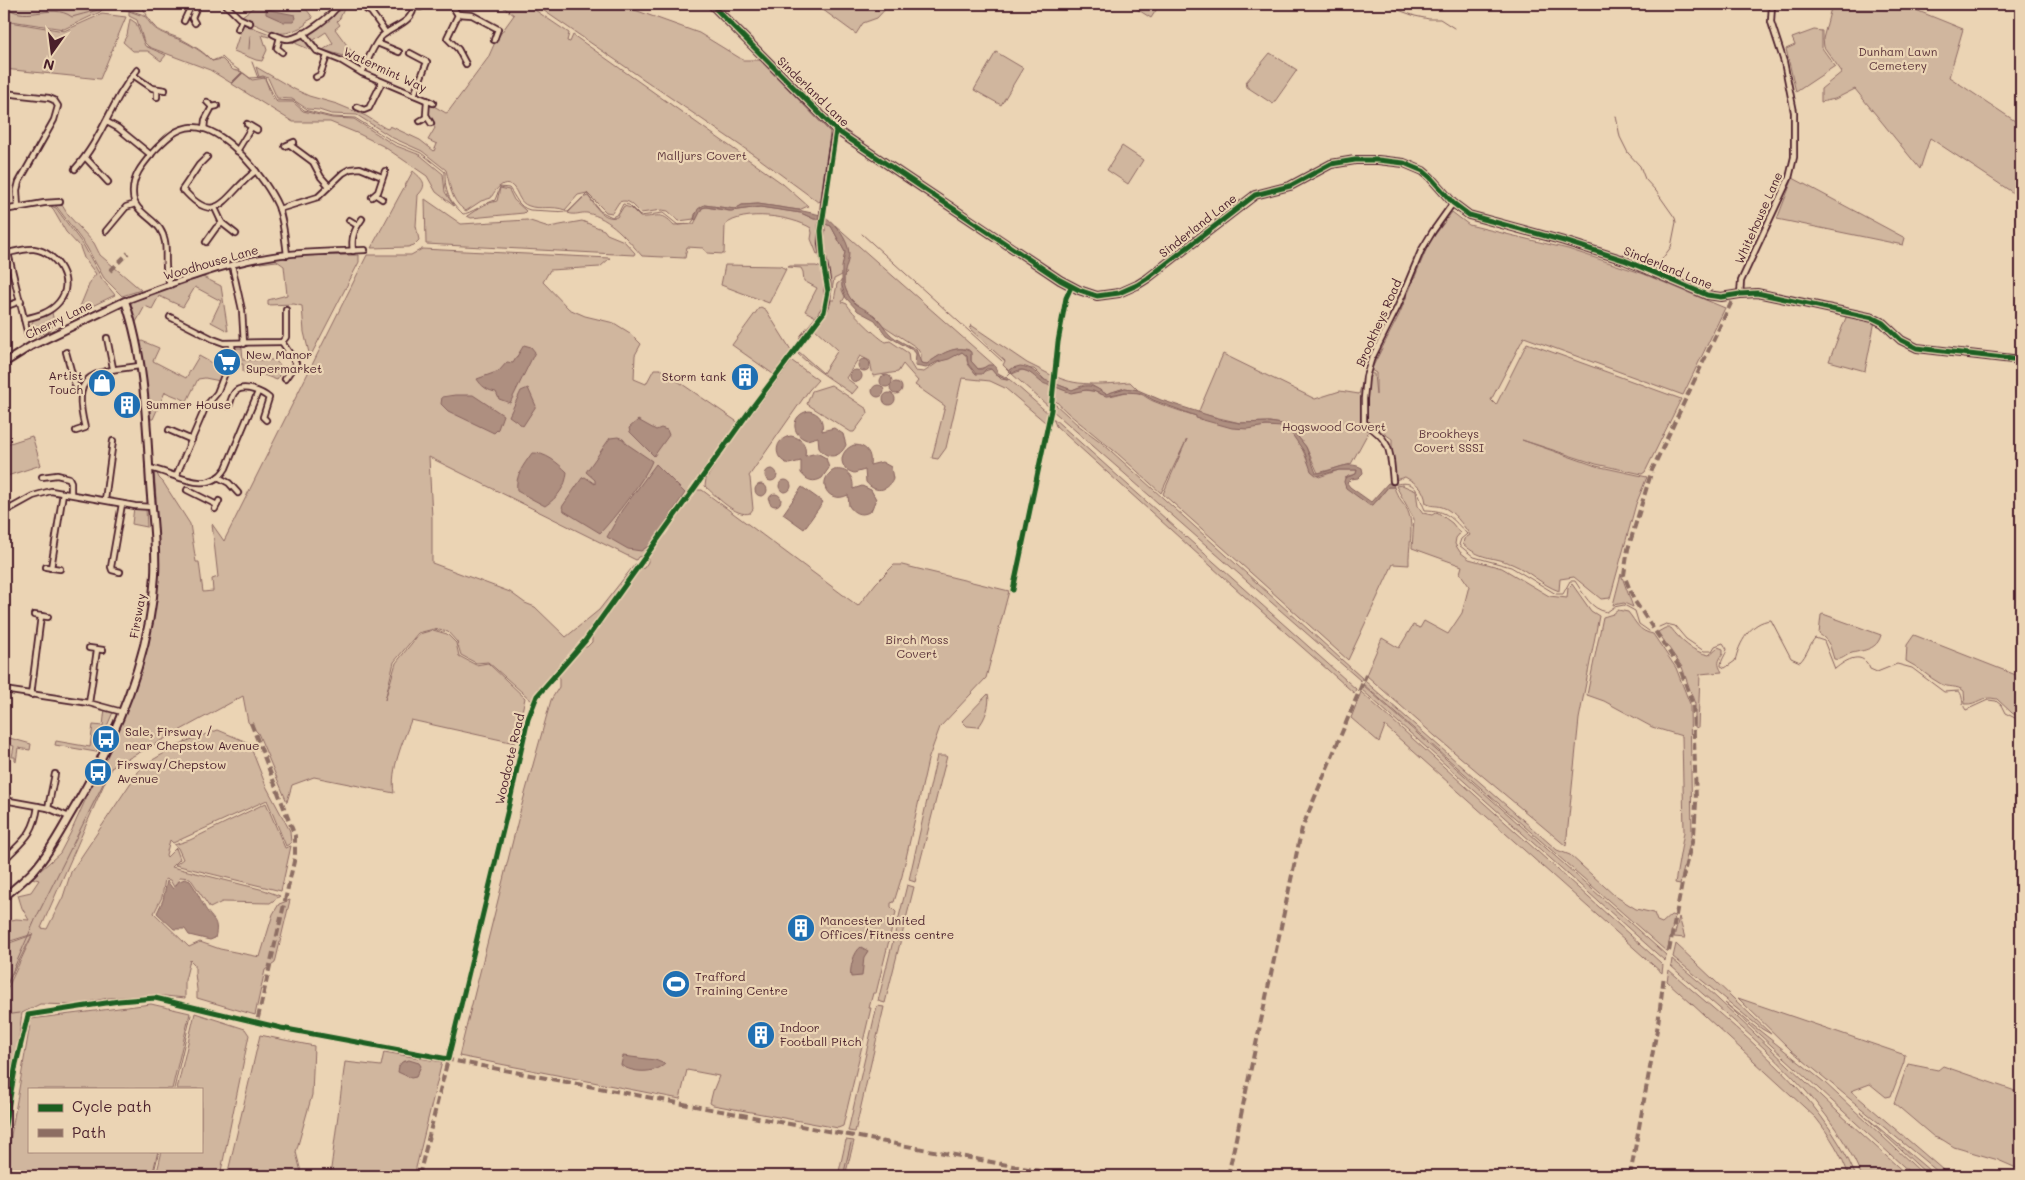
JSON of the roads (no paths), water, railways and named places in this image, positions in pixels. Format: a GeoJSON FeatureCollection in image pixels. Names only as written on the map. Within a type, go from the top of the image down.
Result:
{"type":"FeatureCollection","features":[{"type":"Feature","properties":{"kind":"street"},"geometry":{"type":"LineString","coordinates":[[184,21],[192,4]]}},
{"type":"Feature","properties":{"kind":"street"},"geometry":{"type":"LineString","coordinates":[[195,22],[192,18],[198,4]]}},
{"type":"Feature","properties":{"kind":"street"},"geometry":{"type":"LineString","coordinates":[[225,4],[242,20],[250,23]]}},
{"type":"Feature","properties":{"kind":"street"},"geometry":{"type":"LineString","coordinates":[[273,34],[280,37],[293,38],[329,16],[339,4]]}},
{"type":"Feature","properties":{"kind":"street"},"geometry":{"type":"LineString","coordinates":[[362,74],[377,43],[386,33],[414,12],[414,5],[420,7],[427,4]]}},
{"type":"Feature","properties":{"kind":"street"},"geometry":{"type":"LineString","coordinates":[[451,4],[458,14],[447,38],[458,49],[466,64]]}},
{"type":"Feature","properties":{"kind":"street","name":"Sinderland Lane"},"geometry":{"type":"LineString","coordinates":[[711,4],[836,130],[1060,280],[1079,290],[1097,296],[1119,293],[1137,285],[1250,198],[1290,186],[1331,164],[1355,160],[1378,160],[1409,164],[1430,177],[1453,203],[1469,215],[1482,220],[1564,240],[1624,260],[1712,296],[1768,295],[1873,318],[1888,326],[1901,340],[1917,348],[2021,360]]}},
{"type":"Feature","properties":{"kind":"street","name":"Whitehouse Lane"},"geometry":{"type":"LineString","coordinates":[[1740,294],[1741,281],[1789,178],[1794,157],[1794,112],[1784,62],[1771,22],[1772,4]]}},
{"type":"Feature","properties":{"kind":"street"},"geometry":{"type":"LineString","coordinates":[[367,10],[371,12],[386,33]]}},
{"type":"Feature","properties":{"kind":"street"},"geometry":{"type":"LineString","coordinates":[[458,14],[472,15],[498,30],[494,40]]}},
{"type":"Feature","properties":{"kind":"street"},"geometry":{"type":"LineString","coordinates":[[238,29],[242,20]]}},
{"type":"Feature","properties":{"kind":"street","name":"Watermint Way"},"geometry":{"type":"LineString","coordinates":[[303,33],[316,51],[342,60],[362,74],[433,103]]}},
{"type":"Feature","properties":{"kind":"street"},"geometry":{"type":"LineString","coordinates":[[280,37],[277,48],[282,52]]}},
{"type":"Feature","properties":{"kind":"street"},"geometry":{"type":"LineString","coordinates":[[377,43],[399,52]]}},
{"type":"Feature","properties":{"kind":"street"},"geometry":{"type":"LineString","coordinates":[[410,53],[428,62],[414,95]]}},
{"type":"Feature","properties":{"kind":"street"},"geometry":{"type":"LineString","coordinates":[[316,77],[320,75],[328,56]]}},
{"type":"Feature","properties":{"kind":"street"},"geometry":{"type":"LineString","coordinates":[[75,169],[85,157],[107,122],[120,94],[137,70]]}},
{"type":"Feature","properties":{"kind":"street"},"geometry":{"type":"LineString","coordinates":[[133,75],[157,89],[165,90]]}},
{"type":"Feature","properties":{"kind":"street"},"geometry":{"type":"LineString","coordinates":[[357,106],[364,110],[368,109],[382,82]]}},
{"type":"Feature","properties":{"kind":"street"},"geometry":{"type":"LineString","coordinates":[[157,89],[157,97]]}},
{"type":"Feature","properties":{"kind":"street"},"geometry":{"type":"LineString","coordinates":[[4,93],[49,98],[58,106],[54,120],[18,182],[18,208]]}},
{"type":"Feature","properties":{"kind":"street"},"geometry":{"type":"LineString","coordinates":[[427,100],[426,117],[431,123]]}},
{"type":"Feature","properties":{"kind":"street"},"geometry":{"type":"LineString","coordinates":[[207,102],[212,107]]}},
{"type":"Feature","properties":{"kind":"street"},"geometry":{"type":"LineString","coordinates":[[212,107],[217,106]]}},
{"type":"Feature","properties":{"kind":"street"},"geometry":{"type":"LineString","coordinates":[[204,128],[205,120],[212,107]]}},
{"type":"Feature","properties":{"kind":"street"},"geometry":{"type":"LineString","coordinates":[[420,121],[426,117]]}},
{"type":"Feature","properties":{"kind":"street"},"geometry":{"type":"LineString","coordinates":[[107,122],[118,128],[150,155]]}},
{"type":"Feature","properties":{"kind":"street"},"geometry":{"type":"LineString","coordinates":[[237,151],[249,126],[257,130]]}},
{"type":"Feature","properties":{"kind":"street"},"geometry":{"type":"LineString","coordinates":[[170,285],[166,268],[164,238],[159,229],[135,204],[133,191],[135,178],[150,155],[172,133],[186,128],[204,128],[225,141],[256,171],[269,188],[279,209],[287,255]]}},
{"type":"Feature","properties":{"kind":"street"},"geometry":{"type":"LineString","coordinates":[[803,339],[824,312],[827,302],[828,291],[821,227],[836,130]]}},
{"type":"Feature","properties":{"kind":"street"},"geometry":{"type":"LineString","coordinates":[[290,145],[313,162],[321,177],[329,186]]}},
{"type":"Feature","properties":{"kind":"street"},"geometry":{"type":"LineString","coordinates":[[200,156],[205,159],[182,189],[197,204],[204,207],[215,208],[222,204],[256,171]]}},
{"type":"Feature","properties":{"kind":"street"},"geometry":{"type":"LineString","coordinates":[[85,157],[108,182]]}},
{"type":"Feature","properties":{"kind":"street"},"geometry":{"type":"LineString","coordinates":[[279,209],[314,199],[342,173],[353,168],[360,168],[382,177]]}},
{"type":"Feature","properties":{"kind":"street"},"geometry":{"type":"LineString","coordinates":[[382,199],[374,196],[385,171]]}},
{"type":"Feature","properties":{"kind":"street"},"geometry":{"type":"LineString","coordinates":[[105,178],[110,173]]}},
{"type":"Feature","properties":{"kind":"street"},"geometry":{"type":"LineString","coordinates":[[4,210],[60,202]]}},
{"type":"Feature","properties":{"kind":"street","name":"Brookheys Road"},"geometry":{"type":"LineString","coordinates":[[1393,481],[1390,449],[1387,442],[1364,423],[1366,377],[1371,360],[1398,306],[1421,251],[1453,203]]}},
{"type":"Feature","properties":{"kind":"street"},"geometry":{"type":"LineString","coordinates":[[106,231],[126,207],[135,204]]}},
{"type":"Feature","properties":{"kind":"street"},"geometry":{"type":"LineString","coordinates":[[215,208],[222,223],[235,235],[241,230]]}},
{"type":"Feature","properties":{"kind":"street"},"geometry":{"type":"LineString","coordinates":[[353,251],[352,239],[357,225],[362,219]]}},
{"type":"Feature","properties":{"kind":"street"},"geometry":{"type":"LineString","coordinates":[[348,220],[357,225]]}},
{"type":"Feature","properties":{"kind":"street"},"geometry":{"type":"LineString","coordinates":[[206,242],[222,223]]}},
{"type":"Feature","properties":{"kind":"street"},"geometry":{"type":"LineString","coordinates":[[24,319],[41,315],[58,303],[64,293],[65,279],[59,262],[45,252],[30,249],[6,254],[21,301],[24,319],[28,335]]}},
{"type":"Feature","properties":{"kind":"street","name":"Woodhouse Lane"},"geometry":{"type":"LineString","coordinates":[[125,300],[232,265],[270,256],[364,250]]}},
{"type":"Feature","properties":{"kind":"street"},"geometry":{"type":"LineString","coordinates":[[232,265],[242,310],[244,344]]}},
{"type":"Feature","properties":{"kind":"street","name":"Cherry Lane"},"geometry":{"type":"LineString","coordinates":[[4,363],[31,346],[125,300]]}},
{"type":"Feature","properties":{"kind":"street","name":"Firsway"},"geometry":{"type":"LineString","coordinates":[[4,897],[35,869],[53,845],[99,765],[122,712],[139,663],[150,620],[155,565],[148,438],[140,366],[134,331],[125,300]]}},
{"type":"Feature","properties":{"kind":"street"},"geometry":{"type":"LineString","coordinates":[[4,307],[21,301]]}},
{"type":"Feature","properties":{"kind":"street"},"geometry":{"type":"LineString","coordinates":[[170,317],[213,339],[232,344],[282,342],[286,337],[286,310]]}},
{"type":"Feature","properties":{"kind":"street"},"geometry":{"type":"LineString","coordinates":[[107,338],[113,368]]}},
{"type":"Feature","properties":{"kind":"street"},"geometry":{"type":"LineString","coordinates":[[282,342],[296,363]]}},
{"type":"Feature","properties":{"kind":"street"},"geometry":{"type":"LineString","coordinates":[[176,476],[206,406],[217,392],[225,373],[233,366],[232,344]]}},
{"type":"Feature","properties":{"kind":"street"},"geometry":{"type":"LineString","coordinates":[[66,352],[75,385],[82,390]]}},
{"type":"Feature","properties":{"kind":"street"},"geometry":{"type":"LineString","coordinates":[[296,363],[301,363]]}},
{"type":"Feature","properties":{"kind":"street"},"geometry":{"type":"LineString","coordinates":[[285,379],[296,363]]}},
{"type":"Feature","properties":{"kind":"street"},"geometry":{"type":"LineString","coordinates":[[76,431],[85,428],[79,404],[82,390],[93,376],[103,370],[140,366]]}},
{"type":"Feature","properties":{"kind":"street"},"geometry":{"type":"LineString","coordinates":[[229,406],[237,390],[246,389],[258,392],[269,398],[263,417],[266,420]]}},
{"type":"Feature","properties":{"kind":"street"},"geometry":{"type":"LineString","coordinates":[[149,468],[196,483],[208,482],[218,478],[226,468],[258,392]]}},
{"type":"Feature","properties":{"kind":"street"},"geometry":{"type":"LineString","coordinates":[[171,432],[192,440]]}},
{"type":"Feature","properties":{"kind":"street"},"geometry":{"type":"LineString","coordinates":[[105,500],[114,441]]}},
{"type":"Feature","properties":{"kind":"street"},"geometry":{"type":"LineString","coordinates":[[54,468],[55,475]]}},
{"type":"Feature","properties":{"kind":"street"},"geometry":{"type":"LineString","coordinates":[[42,477],[64,475],[71,482],[71,494]]}},
{"type":"Feature","properties":{"kind":"street"},"geometry":{"type":"LineString","coordinates":[[218,478],[229,483],[238,493]]}},
{"type":"Feature","properties":{"kind":"street"},"geometry":{"type":"LineString","coordinates":[[196,483],[189,491],[217,505]]}},
{"type":"Feature","properties":{"kind":"street"},"geometry":{"type":"LineString","coordinates":[[4,512],[38,494],[51,491],[122,504],[152,507]]}},
{"type":"Feature","properties":{"kind":"street"},"geometry":{"type":"LineString","coordinates":[[60,569],[49,567],[63,493]]}},
{"type":"Feature","properties":{"kind":"street"},"geometry":{"type":"LineString","coordinates":[[120,572],[112,570],[110,567],[122,504]]}},
{"type":"Feature","properties":{"kind":"street"},"geometry":{"type":"LineString","coordinates":[[34,615],[48,617]]}},
{"type":"Feature","properties":{"kind":"street"},"geometry":{"type":"LineString","coordinates":[[31,695],[41,616]]}},
{"type":"Feature","properties":{"kind":"street"},"geometry":{"type":"LineString","coordinates":[[89,648],[100,650],[89,703]]}},
{"type":"Feature","properties":{"kind":"street"},"geometry":{"type":"LineString","coordinates":[[4,690],[89,703],[122,712]]}},
{"type":"Feature","properties":{"kind":"street"},"geometry":{"type":"LineString","coordinates":[[48,808],[55,774]]}},
{"type":"Feature","properties":{"kind":"street"},"geometry":{"type":"LineString","coordinates":[[4,800],[48,808],[69,817]]}},
{"type":"Feature","properties":{"kind":"street"},"geometry":{"type":"LineString","coordinates":[[4,860],[31,832],[35,823],[38,806]]}},
{"type":"Feature","properties":{"kind":"waterway"},"geometry":{"type":"LineString","coordinates":[[4,4],[11,10],[28,14],[55,11],[72,17],[102,10],[117,9],[147,16],[150,22],[158,29],[183,40],[212,61],[222,57],[250,78],[264,77],[276,100],[294,101],[304,110],[332,117],[355,118],[394,142],[421,153],[445,172],[448,195],[463,214],[495,200],[500,187],[509,188],[520,204],[530,210],[568,212],[587,194],[600,211],[612,217],[618,214],[623,204],[629,205],[640,216],[663,213],[678,225],[691,224],[695,218]]}},
{"type":"Feature","properties":{"kind":"waterway"},"geometry":{"type":"LineString","coordinates":[[1382,4],[1415,16],[1440,19],[1454,28]]}},
{"type":"Feature","properties":{"kind":"waterway"},"geometry":{"type":"LineString","coordinates":[[141,5],[147,15]]}},
{"type":"Feature","properties":{"kind":"waterway"},"geometry":{"type":"LineString","coordinates":[[249,49],[250,36]]}},
{"type":"Feature","properties":{"kind":"waterway"},"geometry":{"type":"LineString","coordinates":[[252,62],[258,78]]}},
{"type":"Feature","properties":{"kind":"waterway"},"geometry":{"type":"LineString","coordinates":[[232,83],[242,73]]}},
{"type":"Feature","properties":{"kind":"waterway"},"geometry":{"type":"LineString","coordinates":[[1616,116],[1620,137],[1628,153],[1640,166],[1645,179],[1675,218],[1676,222],[1671,247],[1656,267]]}},
{"type":"Feature","properties":{"kind":"waterway"},"geometry":{"type":"LineString","coordinates":[[862,234],[1002,361]]}},
{"type":"Feature","properties":{"kind":"waterway"},"geometry":{"type":"LineString","coordinates":[[1006,377],[1012,371]]}},
{"type":"Feature","properties":{"kind":"waterway"},"geometry":{"type":"LineString","coordinates":[[1011,587],[1038,465]]}},
{"type":"Feature","properties":{"kind":"waterway"},"geometry":{"type":"LineString","coordinates":[[1393,485],[1401,483],[1412,485],[1418,492],[1425,510],[1444,513],[1453,519],[1467,534],[1461,539],[1459,545],[1474,557],[1511,567],[1556,594],[1563,594],[1570,581],[1575,581],[1596,608],[1607,612],[1614,607],[1624,605],[1635,611],[1639,624],[1649,631]]}},
{"type":"Feature","properties":{"kind":"waterway"},"geometry":{"type":"LineString","coordinates":[[1659,627],[1666,624],[1675,626],[1686,639],[1704,651],[1712,651],[1715,646],[1723,643],[1727,649],[1721,666],[1725,668],[1735,661],[1739,647],[1751,629],[1771,620],[1791,658],[1800,662],[1815,638],[1824,641],[1835,669],[1854,658],[1863,660],[1870,669],[1877,672],[1897,664],[1912,668],[1944,692],[1959,691],[1966,710],[1988,700],[1996,701],[2001,705],[2005,713],[2021,721]]}},
{"type":"Feature","properties":{"kind":"waterway"},"geometry":{"type":"LineString","coordinates":[[4,991],[35,920],[111,768]]}},
{"type":"Feature","properties":{"kind":"waterway"},"geometry":{"type":"LineString","coordinates":[[4,1015],[19,1013]]}},
{"type":"Feature","properties":{"kind":"waterway"},"geometry":{"type":"LineString","coordinates":[[174,1088],[191,1015]]}},
{"type":"Feature","properties":{"kind":"waterway"},"geometry":{"type":"LineString","coordinates":[[843,1176],[851,1143]]}},
{"type":"Feature","properties":{"kind":"waterway"},"geometry":{"type":"LineString","coordinates":[[153,1176],[159,1152]]}},
{"type":"Feature","properties":{"kind":"place","name":"New Manor Supermarket"},"geometry":{"type":"Point","coordinates":[227,362]}},
{"type":"Feature","properties":{"kind":"place","name":"Storm tank"},"geometry":{"type":"Point","coordinates":[745,377]}},
{"type":"Feature","properties":{"kind":"place","name":"Artist Touch"},"geometry":{"type":"Point","coordinates":[102,383]}},
{"type":"Feature","properties":{"kind":"place","name":"Summer House"},"geometry":{"type":"Point","coordinates":[127,405]}},
{"type":"Feature","properties":{"kind":"place","name":"Sale, Firsway / near Chepstow Avenue"},"geometry":{"type":"Point","coordinates":[106,739]}},
{"type":"Feature","properties":{"kind":"place","name":"Firsway/Chepstow Avenue"},"geometry":{"type":"Point","coordinates":[98,772]}},
{"type":"Feature","properties":{"kind":"place","name":"Mancester United Offices/Fitness centre"},"geometry":{"type":"Point","coordinates":[801,928]}},
{"type":"Feature","properties":{"kind":"place","name":"Trafford Training Centre"},"geometry":{"type":"Point","coordinates":[676,984]}},
{"type":"Feature","properties":{"kind":"place","name":"Indoor Football Pitch"},"geometry":{"type":"Point","coordinates":[761,1035]}},
{"type":"Feature","properties":{"kind":"park label","name":"Dunham Lawn Cemetery"},"geometry":{"type":"Point","coordinates":[1898,59]}},
{"type":"Feature","properties":{"kind":"park label","name":"Malljurs Covert"},"geometry":{"type":"Point","coordinates":[702,156]}},
{"type":"Feature","properties":{"kind":"park label","name":"Hogswood Covert"},"geometry":{"type":"Point","coordinates":[1334,427]}},
{"type":"Feature","properties":{"kind":"park label","name":"Brookheys Covert SSSI"},"geometry":{"type":"Point","coordinates":[1449,441]}},
{"type":"Feature","properties":{"kind":"park label","name":"Birch Moss Covert"},"geometry":{"type":"Point","coordinates":[917,647]}}]}
